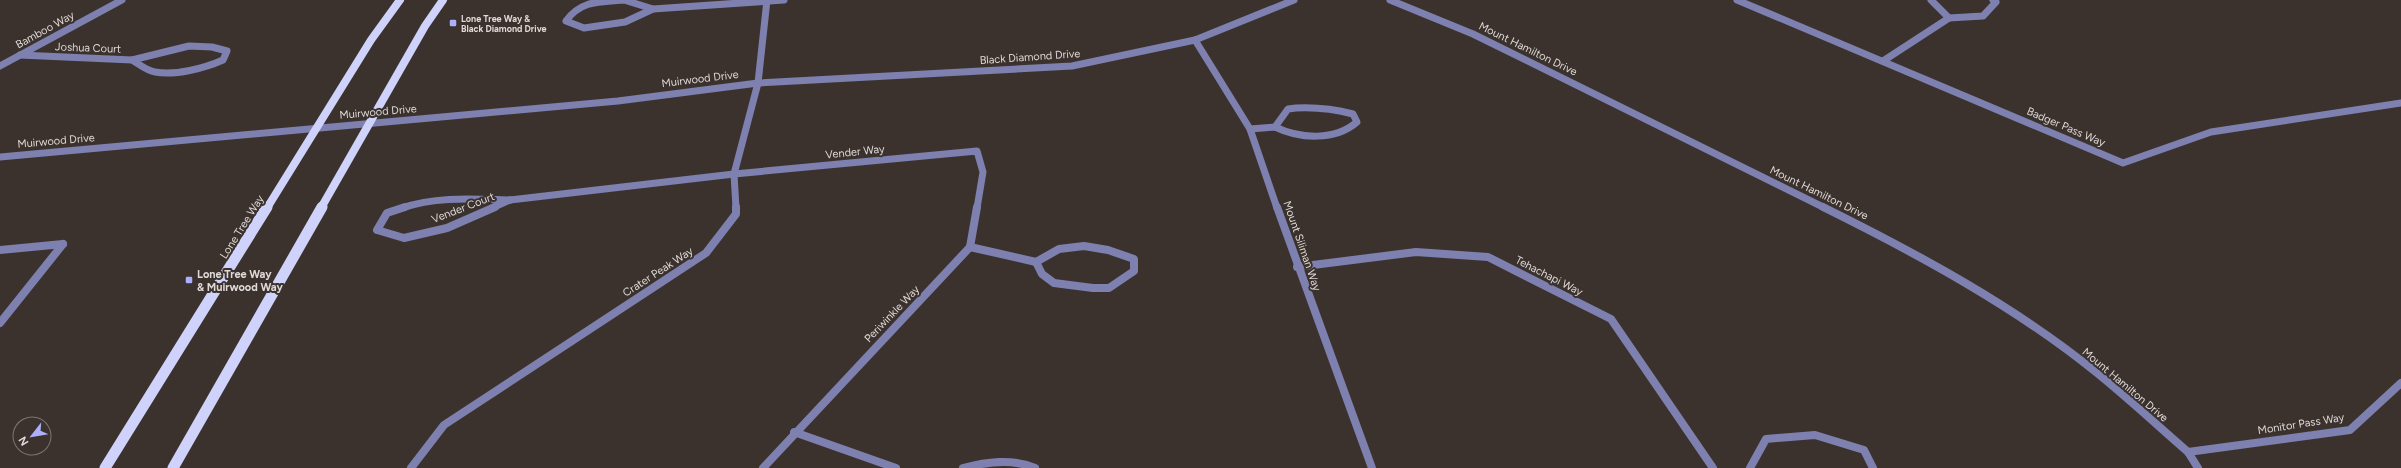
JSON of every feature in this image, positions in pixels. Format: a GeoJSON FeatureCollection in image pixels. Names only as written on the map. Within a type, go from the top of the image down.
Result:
{"type":"FeatureCollection","features":[{"type":"Feature","properties":{"kind":"main road","name":"Lone Tree Way"},"geometry":{"type":"LineString","coordinates":[[105,468],[318,128],[371,40],[400,0]]}},
{"type":"Feature","properties":{"kind":"main road"},"geometry":{"type":"LineString","coordinates":[[173,468],[425,26],[443,0]]}},
{"type":"Feature","properties":{"kind":"street","name":"Bamboo Way"},"geometry":{"type":"LineString","coordinates":[[0,66],[122,0]]}},
{"type":"Feature","properties":{"kind":"street"},"geometry":{"type":"LineString","coordinates":[[653,9],[624,0],[594,3],[574,10],[566,21],[584,28],[625,22],[653,9],[784,0]]}},
{"type":"Feature","properties":{"kind":"street","name":"Black Diamond Drive"},"geometry":{"type":"LineString","coordinates":[[758,83],[1072,66],[1195,40],[1294,0]]}},
{"type":"Feature","properties":{"kind":"street","name":"Mount Hamilton Drive"},"geometry":{"type":"LineString","coordinates":[[1390,0],[1473,34],[1878,234],[1982,293],[2096,372],[2188,452],[2198,468]]}},
{"type":"Feature","properties":{"kind":"street","name":"Badger Pass Way"},"geometry":{"type":"LineString","coordinates":[[1737,0],[2123,163],[2211,132],[2401,103]]}},
{"type":"Feature","properties":{"kind":"street"},"geometry":{"type":"LineString","coordinates":[[1931,0],[1949,18]]}},
{"type":"Feature","properties":{"kind":"street"},"geometry":{"type":"LineString","coordinates":[[1883,61],[1949,18],[1983,16],[1996,2],[1993,0]]}},
{"type":"Feature","properties":{"kind":"street","name":"Crater Peak Way"},"geometry":{"type":"LineString","coordinates":[[411,468],[444,425],[706,253],[736,214],[734,174],[758,83],[767,1]]}},
{"type":"Feature","properties":{"kind":"street","name":"Mount Siliman Way"},"geometry":{"type":"LineString","coordinates":[[1195,40],[1250,129],[1297,267],[1372,468]]}},
{"type":"Feature","properties":{"kind":"street","name":"Joshua Court"},"geometry":{"type":"LineString","coordinates":[[20,55],[132,60],[189,46],[212,47],[227,51],[222,60],[207,67],[184,71],[154,72],[132,60]]}},
{"type":"Feature","properties":{"kind":"street","name":"Muirwood Drive"},"geometry":{"type":"LineString","coordinates":[[0,157],[618,101],[758,83]]}},
{"type":"Feature","properties":{"kind":"street"},"geometry":{"type":"LineString","coordinates":[[1250,129],[1275,127],[1291,135],[1311,137],[1347,131],[1357,122],[1353,114],[1333,108],[1288,109],[1275,127]]}},
{"type":"Feature","properties":{"kind":"street","name":"Vender Way"},"geometry":{"type":"LineString","coordinates":[[734,174],[977,151],[983,172],[970,247]]}},
{"type":"Feature","properties":{"kind":"street","name":"Vender Court"},"geometry":{"type":"LineString","coordinates":[[510,200],[447,228],[404,238],[377,230],[386,213],[413,204],[462,198],[510,200],[734,174]]}},
{"type":"Feature","properties":{"kind":"street"},"geometry":{"type":"LineString","coordinates":[[0,250],[63,244],[0,323]]}},
{"type":"Feature","properties":{"kind":"street"},"geometry":{"type":"LineString","coordinates":[[1069,246],[1096,247],[1134,258],[1134,271],[1123,280],[1109,288],[1093,288],[1054,284],[1042,274],[1036,262],[1049,252],[1069,246]]}},
{"type":"Feature","properties":{"kind":"street"},"geometry":{"type":"LineString","coordinates":[[970,247],[1036,262]]}},
{"type":"Feature","properties":{"kind":"street","name":"Periwinkle Way"},"geometry":{"type":"LineString","coordinates":[[763,468],[794,432],[970,247]]}},
{"type":"Feature","properties":{"kind":"street","name":"Tehachapi Way"},"geometry":{"type":"LineString","coordinates":[[1297,267],[1416,252],[1488,257],[1611,320],[1713,468]]}},
{"type":"Feature","properties":{"kind":"street","name":"Monitor Pass Way"},"geometry":{"type":"LineString","coordinates":[[2188,452],[2350,430],[2401,383]]}},
{"type":"Feature","properties":{"kind":"street"},"geometry":{"type":"LineString","coordinates":[[794,432],[896,468]]}},
{"type":"Feature","properties":{"kind":"street"},"geometry":{"type":"LineString","coordinates":[[1750,468],[1750,464],[1766,440],[1815,435],[1864,450],[1873,468]]}},
{"type":"Feature","properties":{"kind":"street"},"geometry":{"type":"LineString","coordinates":[[964,468],[980,463],[1028,464],[1035,468]]}},
{"type":"Feature","properties":{"kind":"place","name":"Lone Tree Way & Black Diamond Drive"},"geometry":{"type":"Point","coordinates":[453,23]}},
{"type":"Feature","properties":{"kind":"place","name":"Lone Tree Way & Muirwood Way"},"geometry":{"type":"Point","coordinates":[189,280]}}]}
